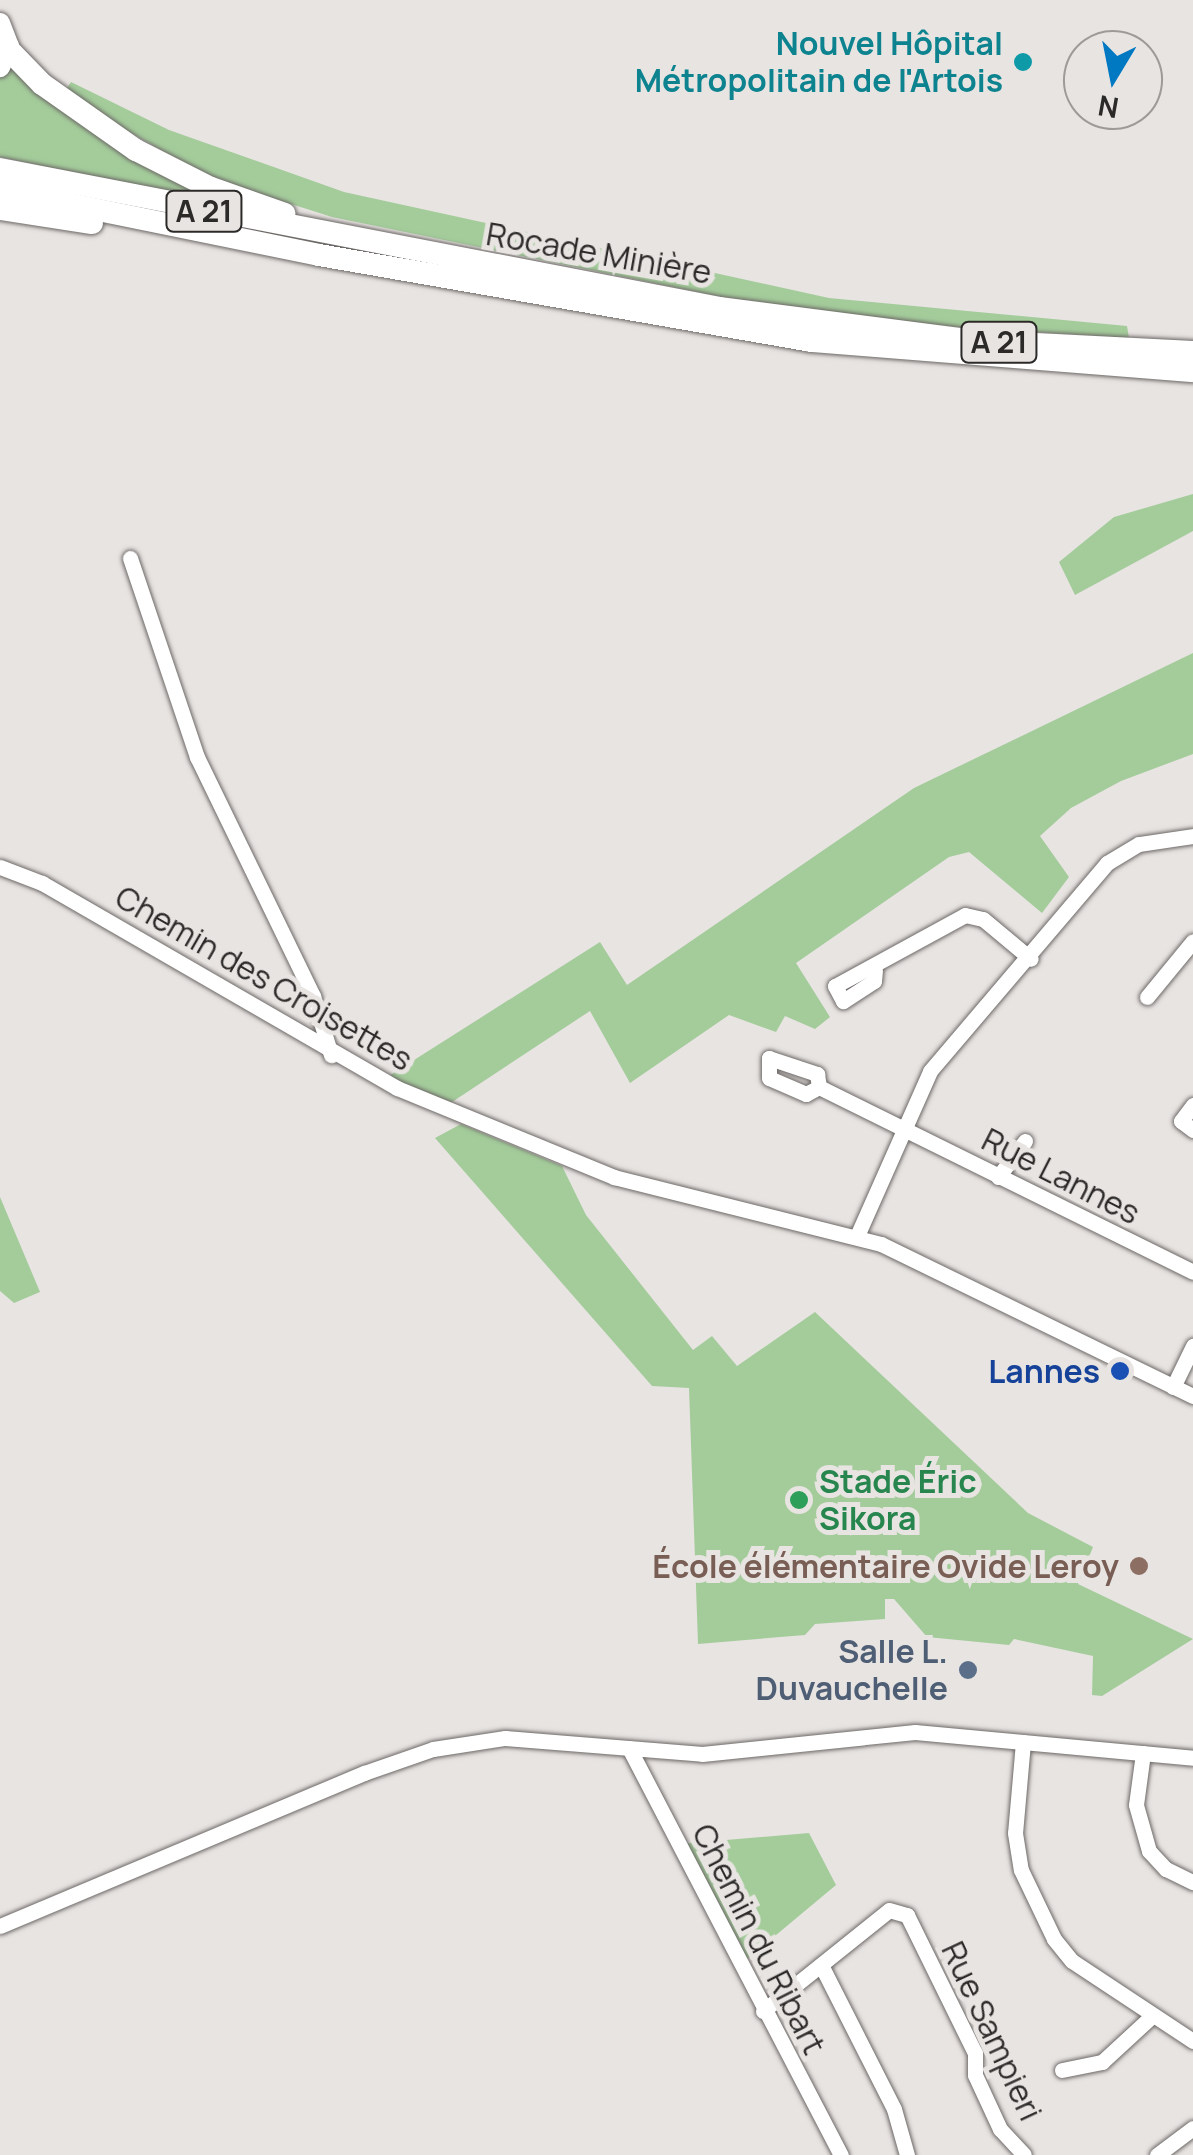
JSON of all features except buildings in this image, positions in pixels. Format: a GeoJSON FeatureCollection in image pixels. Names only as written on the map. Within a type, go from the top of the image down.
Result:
{"type":"FeatureCollection","features":[{"type":"Feature","properties":{"kind":"highway"},"geometry":{"type":"LineString","coordinates":[[4,58],[174,171],[247,202],[408,252]]}},
{"type":"Feature","properties":{"kind":"highway","name":"Rocade Minière"},"geometry":{"type":"LineString","coordinates":[[0,169],[408,252],[880,330],[1193,352]]}},
{"type":"Feature","properties":{"kind":"highway","name":"Rocade Minière"},"geometry":{"type":"LineString","coordinates":[[0,190],[319,255],[812,341],[1193,372]]}},
{"type":"Feature","properties":{"kind":"highway"},"geometry":{"type":"LineString","coordinates":[[0,209],[319,255]]}},
{"type":"Feature","properties":{"kind":"main road"},"geometry":{"type":"LineString","coordinates":[[0,23],[4,58]]}},
{"type":"Feature","properties":{"kind":"street"},"geometry":{"type":"LineString","coordinates":[[130,558],[197,757],[313,996],[330,1055]]}},
{"type":"Feature","properties":{"kind":"street"},"geometry":{"type":"LineString","coordinates":[[857,1236],[930,1071],[1030,959],[1108,863],[1138,844],[1193,836]]}},
{"type":"Feature","properties":{"kind":"street","name":"Chemin des Croisettes"},"geometry":{"type":"LineString","coordinates":[[0,867],[42,883],[330,1055],[614,1177],[857,1236],[1193,1396]]}},
{"type":"Feature","properties":{"kind":"street"},"geometry":{"type":"LineString","coordinates":[[875,970],[966,915],[983,919],[1030,959]]}},
{"type":"Feature","properties":{"kind":"street"},"geometry":{"type":"LineString","coordinates":[[1147,997],[1193,941]]}},
{"type":"Feature","properties":{"kind":"street","name":"Rue Lannes"},"geometry":{"type":"LineString","coordinates":[[819,1087],[1193,1272]]}},
{"type":"Feature","properties":{"kind":"street"},"geometry":{"type":"LineString","coordinates":[[1193,1105],[1181,1121],[1193,1130]]}},
{"type":"Feature","properties":{"kind":"street"},"geometry":{"type":"LineString","coordinates":[[998,1176],[1024,1140]]}},
{"type":"Feature","properties":{"kind":"street"},"geometry":{"type":"LineString","coordinates":[[1173,1387],[1193,1346]]}},
{"type":"Feature","properties":{"kind":"street"},"geometry":{"type":"LineString","coordinates":[[0,1926],[188,1843],[433,1749],[539,1737],[629,1748],[734,1752],[877,1732],[1193,1758]]}},
{"type":"Feature","properties":{"kind":"street"},"geometry":{"type":"LineString","coordinates":[[1022,1742],[1014,1834],[1021,1870],[1054,1939],[1072,1961],[1193,2041]]}},
{"type":"Feature","properties":{"kind":"street","name":"Chemin du Ribart"},"geometry":{"type":"LineString","coordinates":[[629,1748],[841,2155]]}},
{"type":"Feature","properties":{"kind":"street"},"geometry":{"type":"LineString","coordinates":[[1144,1753],[1136,1805],[1150,1851],[1166,1869],[1193,1882]]}},
{"type":"Feature","properties":{"kind":"street","name":"Rue Sampieri"},"geometry":{"type":"LineString","coordinates":[[763,2011],[888,1910],[907,1916],[975,2053],[975,2075],[1000,2129],[1024,2155]]}},
{"type":"Feature","properties":{"kind":"street"},"geometry":{"type":"LineString","coordinates":[[821,1965],[894,2109],[906,2155]]}},
{"type":"Feature","properties":{"kind":"street"},"geometry":{"type":"LineString","coordinates":[[1062,2070],[1102,2062],[1154,2014]]}},
{"type":"Feature","properties":{"kind":"street"},"geometry":{"type":"LineString","coordinates":[[1157,2155],[1193,2128]]}},
{"type":"Feature","properties":{"kind":"green space"},"geometry":{"type":"Polygon","coordinates":[[[12,63],[214,202],[0,157],[0,76],[12,63]]]}},
{"type":"Feature","properties":{"kind":"green space"},"geometry":{"type":"Polygon","coordinates":[[[71,82],[169,130],[344,192],[829,298],[1127,326],[1129,338],[939,326],[722,297],[332,217],[212,179],[63,94],[71,82]]]}},
{"type":"Feature","properties":{"kind":"green space"},"geometry":{"type":"Polygon","coordinates":[[[1193,494],[1193,531],[1075,595],[1059,562],[1114,517],[1193,494]]]}},
{"type":"Feature","properties":{"kind":"green space"},"geometry":{"type":"Polygon","coordinates":[[[1193,653],[1193,754],[1121,781],[1071,808],[1040,836],[1069,877],[1042,913],[969,852],[949,857],[796,963],[830,1017],[815,1029],[785,1016],[776,1032],[729,1015],[630,1083],[590,1011],[443,1108],[381,1081],[600,942],[627,985],[914,788],[1193,653]]]}},
{"type":"Feature","properties":{"kind":"green space"},"geometry":{"type":"Polygon","coordinates":[[[461,1124],[562,1166],[586,1215],[693,1350],[712,1336],[737,1366],[815,1312],[1028,1513],[1093,1547],[1078,1584],[1193,1639],[1102,1696],[1092,1695],[1093,1656],[1014,1639],[1009,1645],[927,1637],[894,1599],[885,1599],[885,1619],[815,1624],[805,1635],[698,1644],[689,1388],[652,1386],[435,1138],[461,1124]]]}},
{"type":"Feature","properties":{"kind":"green space"},"geometry":{"type":"Polygon","coordinates":[[[0,1197],[40,1292],[14,1303],[0,1291],[0,1197]]]}},
{"type":"Feature","properties":{"kind":"green space"},"geometry":{"type":"Polygon","coordinates":[[[809,1833],[836,1885],[740,1965],[679,1844],[809,1833]]]}},
{"type":"Feature","properties":{"kind":"place","name":"Nouvel Hôpital Métropolitain de l'Artois"},"geometry":{"type":"Point","coordinates":[1023,62]}},
{"type":"Feature","properties":{"kind":"place","name":"Lannes"},"geometry":{"type":"Point","coordinates":[1120,1371]}},
{"type":"Feature","properties":{"kind":"place","name":"Stade Éric Sikora"},"geometry":{"type":"Point","coordinates":[799,1500]}},
{"type":"Feature","properties":{"kind":"place","name":"École élémentaire Ovide Leroy"},"geometry":{"type":"Point","coordinates":[1139,1566]}},
{"type":"Feature","properties":{"kind":"place","name":"Salle L. Duvauchelle"},"geometry":{"type":"Point","coordinates":[968,1670]}}]}
